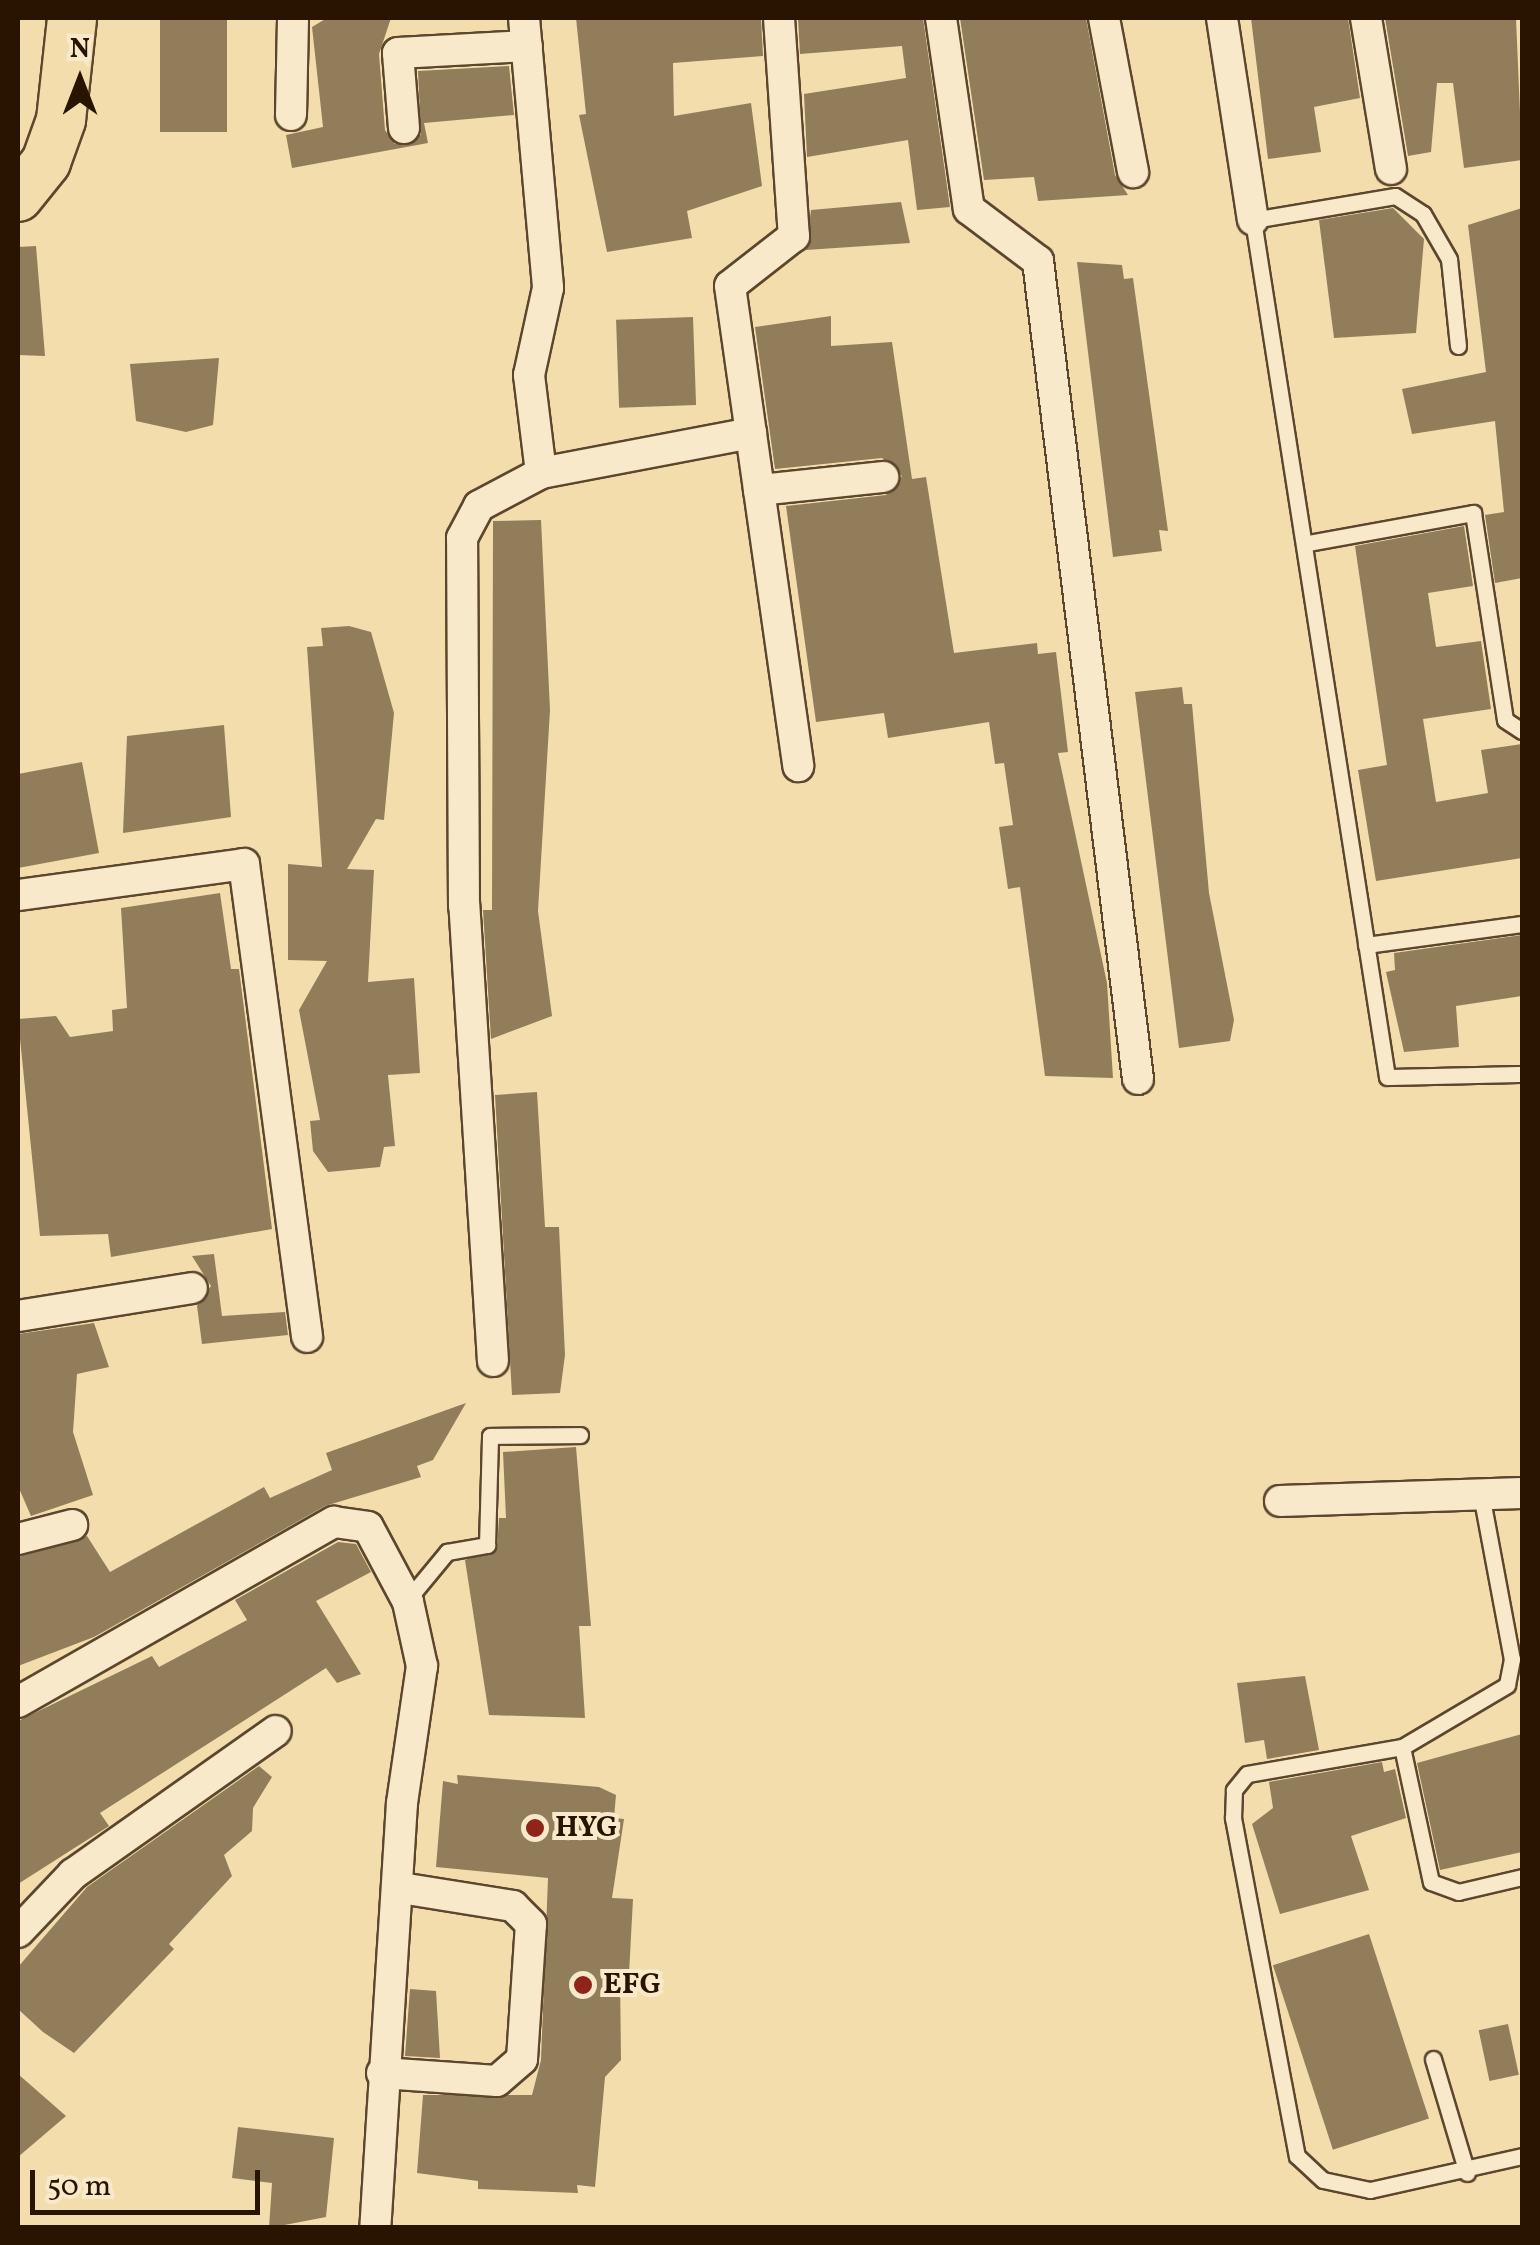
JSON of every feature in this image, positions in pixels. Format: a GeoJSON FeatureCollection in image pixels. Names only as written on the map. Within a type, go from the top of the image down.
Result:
{"type":"FeatureCollection","features":[{"type":"Feature","properties":{"kind":"main road"},"geometry":{"type":"LineString","coordinates":[[18,197],[46,162],[61,120],[72,18]]}},
{"type":"Feature","properties":{"kind":"street"},"geometry":{"type":"LineString","coordinates":[[292,115],[293,18]]}},
{"type":"Feature","properties":{"kind":"street"},"geometry":{"type":"LineString","coordinates":[[780,18],[794,236],[730,286],[798,766]]}},
{"type":"Feature","properties":{"kind":"street"},"geometry":{"type":"LineString","coordinates":[[941,18],[969,209],[1038,261],[1138,1079]]}},
{"type":"Feature","properties":{"kind":"street"},"geometry":{"type":"LineString","coordinates":[[1104,18],[1133,172]]}},
{"type":"Feature","properties":{"kind":"street"},"geometry":{"type":"LineString","coordinates":[[1222,18],[1253,220]]}},
{"type":"Feature","properties":{"kind":"street"},"geometry":{"type":"LineString","coordinates":[[1366,18],[1390,169]]}},
{"type":"Feature","properties":{"kind":"street"},"geometry":{"type":"LineString","coordinates":[[404,128],[398,54],[526,32],[548,288],[529,375],[541,473]]}},
{"type":"Feature","properties":{"kind":"street"},"geometry":{"type":"LineString","coordinates":[[493,1362],[464,906],[457,572],[479,506],[541,473],[751,433]]}},
{"type":"Feature","properties":{"kind":"street"},"geometry":{"type":"LineString","coordinates":[[759,490],[883,477]]}},
{"type":"Feature","properties":{"kind":"street"},"geometry":{"type":"LineString","coordinates":[[18,895],[244,864],[307,1337]]}},
{"type":"Feature","properties":{"kind":"street"},"geometry":{"type":"LineString","coordinates":[[18,1316],[192,1288]]}},
{"type":"Feature","properties":{"kind":"street"},"geometry":{"type":"LineString","coordinates":[[1280,1501],[1522,1493]]}},
{"type":"Feature","properties":{"kind":"street"},"geometry":{"type":"LineString","coordinates":[[18,1702],[334,1522],[368,1527],[408,1602],[422,1666],[382,2073],[375,2228]]}},
{"type":"Feature","properties":{"kind":"street"},"geometry":{"type":"LineString","coordinates":[[18,1539],[72,1525]]}},
{"type":"Feature","properties":{"kind":"street"},"geometry":{"type":"LineString","coordinates":[[18,1932],[73,1874],[276,1731]]}},
{"type":"Feature","properties":{"kind":"street"},"geometry":{"type":"LineString","coordinates":[[382,2073],[497,2082],[522,2058],[531,1924],[514,1906],[400,1888]]}},
{"type":"Feature","properties":{"kind":"lane"},"geometry":{"type":"LineString","coordinates":[[1458,346],[1448,259],[1423,214],[1395,196],[1253,220],[1308,543],[1387,1077],[1522,1074]]}},
{"type":"Feature","properties":{"kind":"lane"},"geometry":{"type":"LineString","coordinates":[[1308,543],[1473,513],[1506,720],[1522,730]]}},
{"type":"Feature","properties":{"kind":"lane"},"geometry":{"type":"LineString","coordinates":[[1366,945],[1522,924]]}},
{"type":"Feature","properties":{"kind":"lane"},"geometry":{"type":"LineString","coordinates":[[408,1602],[425,1568],[447,1552],[487,1544],[490,1436],[580,1435]]}},
{"type":"Feature","properties":{"kind":"lane"},"geometry":{"type":"LineString","coordinates":[[1481,1494],[1512,1659],[1508,1685],[1402,1747],[1248,1774],[1234,1790],[1233,1818],[1297,2156],[1323,2180],[1356,2189],[1467,2173],[1522,2156]]}},
{"type":"Feature","properties":{"kind":"lane"},"geometry":{"type":"LineString","coordinates":[[1402,1747],[1432,1882],[1458,1892],[1522,1877]]}},
{"type":"Feature","properties":{"kind":"lane"},"geometry":{"type":"LineString","coordinates":[[1434,2058],[1467,2173]]}},
{"type":"Feature","properties":{"kind":"building"},"geometry":{"type":"Polygon","coordinates":[[[160,18],[227,18],[227,132],[160,132],[160,18]]]}},
{"type":"Feature","properties":{"kind":"building"},"geometry":{"type":"Polygon","coordinates":[[[327,18],[391,18],[379,54],[385,130],[395,144],[421,135],[418,71],[509,66],[514,115],[424,123],[428,143],[292,168],[286,135],[323,127],[312,27],[327,18]]]}},
{"type":"Feature","properties":{"kind":"building"},"geometry":{"type":"Polygon","coordinates":[[[576,18],[761,18],[763,56],[673,63],[674,116],[751,103],[762,186],[687,211],[692,238],[607,252],[579,115],[586,114],[576,18]]]}},
{"type":"Feature","properties":{"kind":"building"},"geometry":{"type":"Polygon","coordinates":[[[798,18],[923,18],[950,207],[917,210],[908,140],[807,157],[804,94],[906,78],[902,46],[800,54],[798,18]]]}},
{"type":"Feature","properties":{"kind":"building"},"geometry":{"type":"Polygon","coordinates":[[[960,18],[1086,18],[1115,175],[1128,195],[1038,201],[1034,177],[984,180],[960,18]]]}},
{"type":"Feature","properties":{"kind":"building"},"geometry":{"type":"Polygon","coordinates":[[[1251,18],[1348,18],[1360,98],[1314,107],[1321,152],[1268,159],[1251,18]]]}},
{"type":"Feature","properties":{"kind":"building"},"geometry":{"type":"Polygon","coordinates":[[[1385,18],[1516,18],[1522,160],[1464,168],[1453,83],[1437,83],[1431,152],[1408,156],[1385,18]]]}},
{"type":"Feature","properties":{"kind":"building"},"geometry":{"type":"Polygon","coordinates":[[[901,202],[910,243],[806,250],[811,210],[901,202]]]}},
{"type":"Feature","properties":{"kind":"building"},"geometry":{"type":"Polygon","coordinates":[[[1393,208],[1424,239],[1416,333],[1334,338],[1319,220],[1393,208]]]}},
{"type":"Feature","properties":{"kind":"building"},"geometry":{"type":"Polygon","coordinates":[[[1522,208],[1522,578],[1495,583],[1485,515],[1504,512],[1495,421],[1412,434],[1402,389],[1486,372],[1468,225],[1522,208]]]}},
{"type":"Feature","properties":{"kind":"building"},"geometry":{"type":"Polygon","coordinates":[[[36,246],[45,356],[18,355],[18,247],[36,246]]]}},
{"type":"Feature","properties":{"kind":"building"},"geometry":{"type":"Polygon","coordinates":[[[1077,262],[1122,265],[1124,279],[1133,278],[1168,531],[1159,530],[1162,551],[1113,557],[1077,262]]]}},
{"type":"Feature","properties":{"kind":"building"},"geometry":{"type":"Polygon","coordinates":[[[831,316],[831,346],[892,342],[912,479],[926,477],[954,653],[1037,643],[1038,654],[1056,652],[1068,752],[1058,753],[1107,983],[1113,1078],[1045,1076],[1020,887],[1008,889],[999,827],[1013,825],[1004,763],[995,764],[989,722],[888,738],[884,713],[816,722],[786,506],[886,495],[902,476],[882,458],[775,469],[755,327],[831,316]]]}},
{"type":"Feature","properties":{"kind":"building"},"geometry":{"type":"Polygon","coordinates":[[[693,317],[696,405],[619,408],[616,320],[693,317]]]}},
{"type":"Feature","properties":{"kind":"building"},"geometry":{"type":"Polygon","coordinates":[[[219,358],[213,425],[186,432],[136,421],[130,364],[219,358]]]}},
{"type":"Feature","properties":{"kind":"building"},"geometry":{"type":"Polygon","coordinates":[[[541,520],[550,710],[538,911],[552,1016],[491,1039],[483,910],[492,910],[493,521],[541,520]]]}},
{"type":"Feature","properties":{"kind":"building"},"geometry":{"type":"Polygon","coordinates":[[[1464,526],[1473,586],[1428,593],[1436,647],[1481,641],[1491,709],[1423,719],[1436,802],[1488,793],[1481,750],[1522,744],[1522,858],[1376,881],[1358,770],[1387,765],[1355,546],[1464,526]]]}},
{"type":"Feature","properties":{"kind":"building"},"geometry":{"type":"Polygon","coordinates":[[[349,626],[371,632],[394,713],[384,820],[376,819],[347,869],[374,870],[368,982],[414,978],[420,1073],[388,1075],[395,1146],[384,1147],[380,1167],[328,1172],[313,1151],[310,1121],[320,1120],[299,1010],[327,961],[288,960],[288,864],[322,867],[307,647],[323,646],[321,628],[349,626]]]}},
{"type":"Feature","properties":{"kind":"building"},"geometry":{"type":"Polygon","coordinates":[[[1182,687],[1184,704],[1192,704],[1209,893],[1234,1020],[1230,1041],[1179,1048],[1135,692],[1182,687]]]}},
{"type":"Feature","properties":{"kind":"building"},"geometry":{"type":"Polygon","coordinates":[[[224,725],[231,817],[123,833],[127,736],[224,725]]]}},
{"type":"Feature","properties":{"kind":"building"},"geometry":{"type":"Polygon","coordinates":[[[82,762],[99,853],[18,868],[18,774],[82,762]]]}},
{"type":"Feature","properties":{"kind":"building"},"geometry":{"type":"Polygon","coordinates":[[[220,893],[231,969],[239,969],[272,1229],[111,1257],[108,1234],[40,1236],[18,1019],[56,1016],[70,1037],[113,1031],[112,1010],[127,1008],[121,908],[220,893]]]}},
{"type":"Feature","properties":{"kind":"building"},"geometry":{"type":"Polygon","coordinates":[[[1522,935],[1522,996],[1456,1006],[1459,1047],[1404,1052],[1386,972],[1395,970],[1394,953],[1522,935]]]}},
{"type":"Feature","properties":{"kind":"building"},"geometry":{"type":"Polygon","coordinates":[[[537,1092],[545,1227],[559,1227],[565,1355],[560,1393],[512,1395],[495,1095],[537,1092]]]}},
{"type":"Feature","properties":{"kind":"building"},"geometry":{"type":"Polygon","coordinates":[[[214,1254],[222,1316],[285,1312],[288,1335],[202,1344],[197,1306],[211,1286],[192,1256],[214,1254]]]}},
{"type":"Feature","properties":{"kind":"building"},"geometry":{"type":"Polygon","coordinates":[[[94,1323],[109,1367],[77,1374],[73,1432],[93,1495],[31,1516],[18,1486],[18,1334],[94,1323]]]}},
{"type":"Feature","properties":{"kind":"building"},"geometry":{"type":"Polygon","coordinates":[[[466,1403],[433,1460],[417,1466],[421,1477],[325,1506],[94,1637],[18,1666],[18,1557],[87,1536],[110,1572],[264,1487],[270,1498],[332,1470],[326,1453],[466,1403]]]}},
{"type":"Feature","properties":{"kind":"building"},"geometry":{"type":"Polygon","coordinates":[[[576,1447],[591,1626],[579,1626],[585,1718],[489,1715],[465,1560],[497,1549],[499,1518],[506,1518],[503,1452],[576,1447]]]}},
{"type":"Feature","properties":{"kind":"building"},"geometry":{"type":"Polygon","coordinates":[[[338,1542],[356,1544],[371,1572],[316,1601],[361,1674],[337,1683],[326,1668],[100,1813],[109,1826],[18,1884],[18,1721],[152,1656],[159,1667],[247,1620],[235,1600],[338,1542]]]}},
{"type":"Feature","properties":{"kind":"building"},"geometry":{"type":"Polygon","coordinates":[[[1305,1676],[1319,1750],[1267,1759],[1264,1740],[1245,1743],[1237,1683],[1305,1676]]]}},
{"type":"Feature","properties":{"kind":"building"},"geometry":{"type":"Polygon","coordinates":[[[1522,1734],[1522,1852],[1440,1870],[1417,1763],[1522,1734]]]}},
{"type":"Feature","properties":{"kind":"building"},"geometry":{"type":"Polygon","coordinates":[[[1382,1762],[1384,1772],[1395,1769],[1406,1818],[1351,1836],[1369,1890],[1280,1914],[1252,1824],[1273,1808],[1269,1782],[1382,1762]]]}},
{"type":"Feature","properties":{"kind":"building"},"geometry":{"type":"Polygon","coordinates":[[[259,1766],[272,1777],[253,1808],[252,1831],[224,1855],[232,1876],[169,1944],[174,1949],[74,2053],[43,2032],[18,2009],[18,1967],[87,1887],[259,1766]]]}},
{"type":"Feature","properties":{"kind":"building"},"geometry":{"type":"Polygon","coordinates":[[[457,1775],[599,1787],[616,1795],[614,1818],[624,1819],[612,1898],[633,1899],[629,1974],[620,1975],[621,2060],[605,2077],[595,2187],[577,2185],[578,2193],[478,2189],[478,2181],[417,2173],[423,2095],[532,2095],[541,2060],[548,1878],[436,1867],[443,1781],[458,1784],[457,1775]]]}},
{"type":"Feature","properties":{"kind":"building"},"geometry":{"type":"Polygon","coordinates":[[[1369,1934],[1429,2119],[1333,2150],[1273,1965],[1369,1934]]]}},
{"type":"Feature","properties":{"kind":"building"},"geometry":{"type":"Polygon","coordinates":[[[410,1989],[436,1991],[440,2058],[405,2056],[410,1989]]]}},
{"type":"Feature","properties":{"kind":"building"},"geometry":{"type":"Polygon","coordinates":[[[1508,2024],[1519,2075],[1489,2081],[1479,2030],[1508,2024]]]}},
{"type":"Feature","properties":{"kind":"building"},"geometry":{"type":"Polygon","coordinates":[[[18,2074],[66,2116],[18,2157],[18,2074]]]}},
{"type":"Feature","properties":{"kind":"building"},"geometry":{"type":"Polygon","coordinates":[[[238,2127],[334,2138],[326,2217],[269,2228],[272,2183],[232,2178],[238,2127]]]}},
{"type":"Feature","properties":{"kind":"place","name":"HYG"},"geometry":{"type":"Point","coordinates":[535,1828]}},
{"type":"Feature","properties":{"kind":"place","name":"EFG"},"geometry":{"type":"Point","coordinates":[583,1985]}}]}
